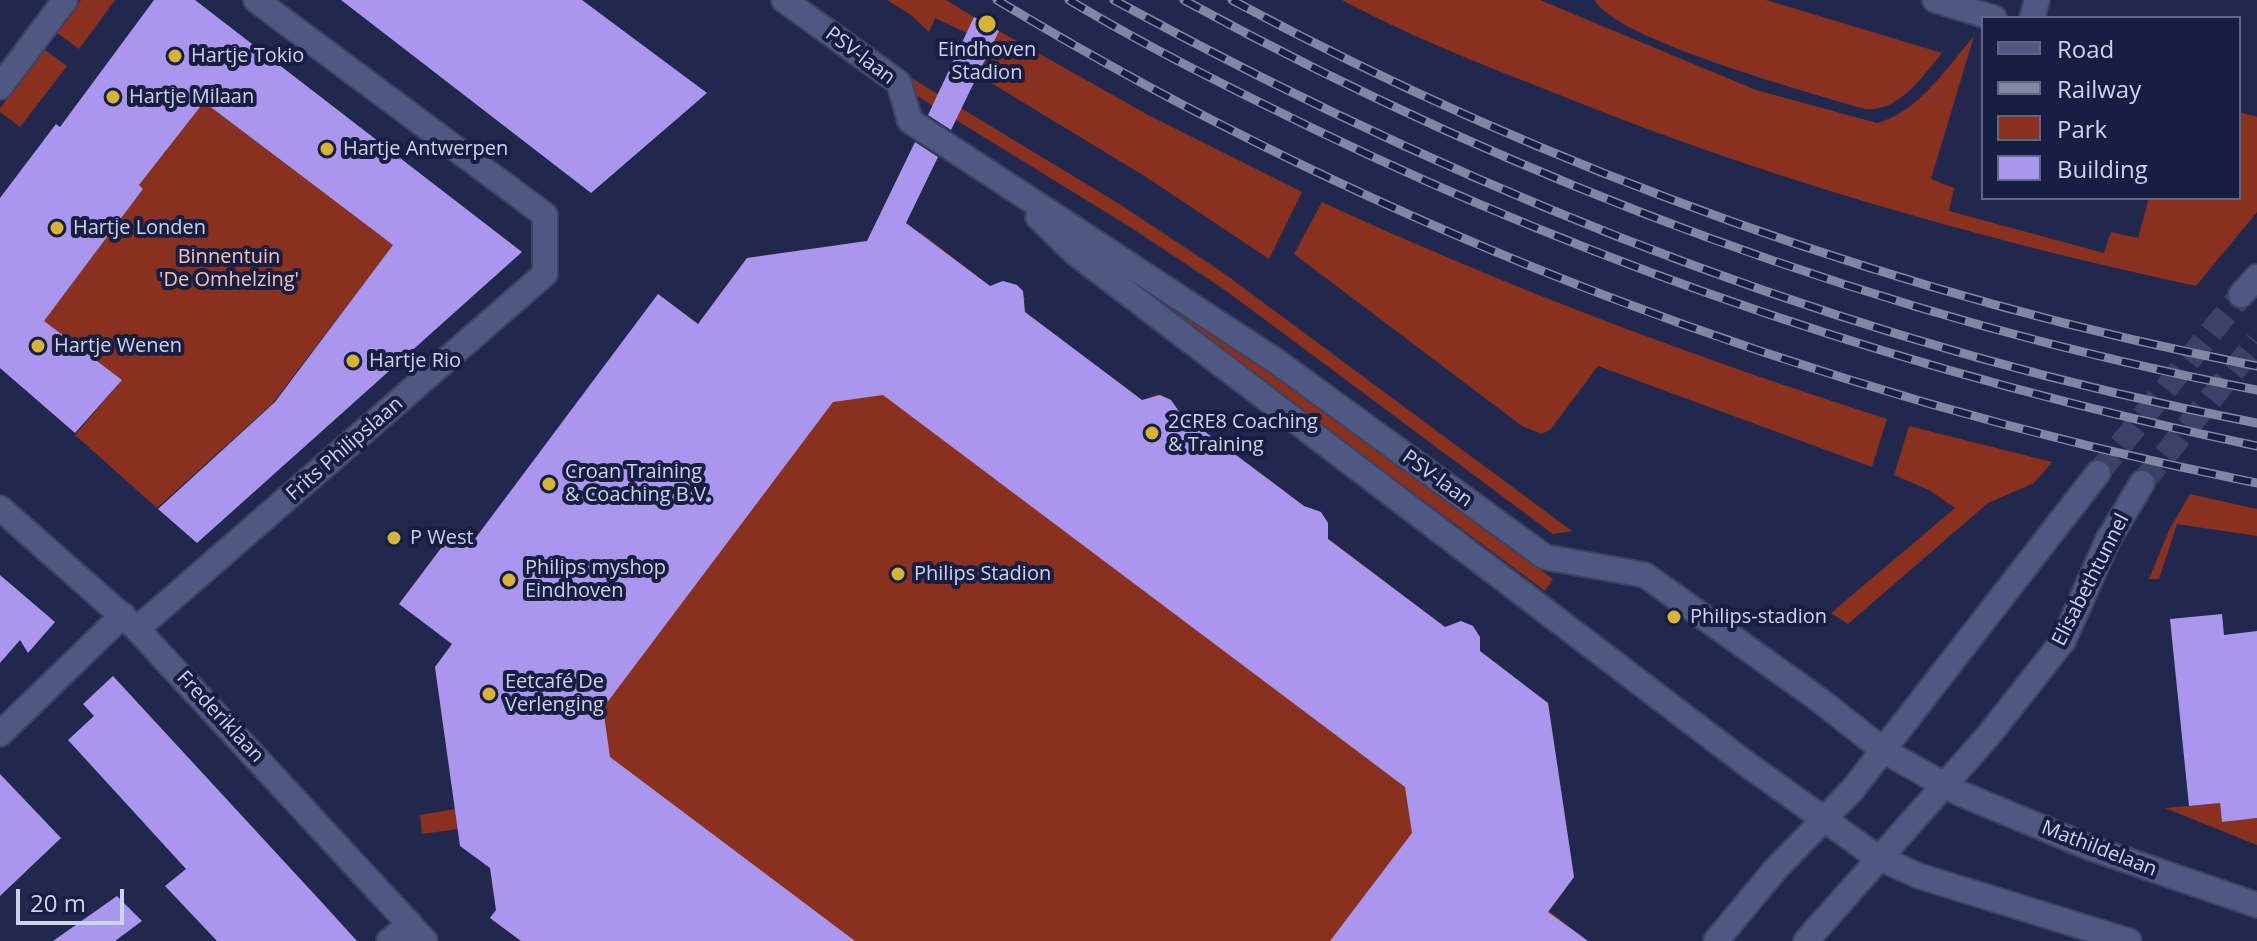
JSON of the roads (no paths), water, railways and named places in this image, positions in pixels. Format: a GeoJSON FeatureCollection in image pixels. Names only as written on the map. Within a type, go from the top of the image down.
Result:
{"type":"FeatureCollection","features":[{"type":"Feature","properties":{"kind":"main road"},"geometry":{"type":"LineString","coordinates":[[0,87],[65,0]]}},
{"type":"Feature","properties":{"kind":"main road","name":"Frits Philipslaan"},"geometry":{"type":"LineString","coordinates":[[0,734],[545,274],[545,215],[256,0]]}},
{"type":"Feature","properties":{"kind":"main road","name":"PSV-laan"},"geometry":{"type":"LineString","coordinates":[[784,0],[899,83],[910,121],[1276,361],[1545,557],[1645,575],[1821,701],[1884,751]]}},
{"type":"Feature","properties":{"kind":"main road"},"geometry":{"type":"LineString","coordinates":[[1935,0],[1987,16]]}},
{"type":"Feature","properties":{"kind":"main road","name":"PSV-laan"},"geometry":{"type":"LineString","coordinates":[[998,179],[1075,253],[1823,821],[1877,857]]}},
{"type":"Feature","properties":{"kind":"main road"},"geometry":{"type":"LineString","coordinates":[[1716,941],[1774,871],[1884,751],[2098,473]]}},
{"type":"Feature","properties":{"kind":"main road","name":"Elisabethtunnel"},"geometry":{"type":"LineString","coordinates":[[1806,941],[1831,916],[1877,857],[1945,786],[2001,721],[2063,641],[2108,540],[2142,483]]}},
{"type":"Feature","properties":{"kind":"main road","name":"Frederiklaan"},"geometry":{"type":"LineString","coordinates":[[0,508],[130,622],[417,932]]}},
{"type":"Feature","properties":{"kind":"main road","name":"Mathildelaan"},"geometry":{"type":"LineString","coordinates":[[1884,751],[1945,786],[2091,848],[2257,905]]}},
{"type":"Feature","properties":{"kind":"main road"},"geometry":{"type":"LineString","coordinates":[[1877,857],[1919,876],[2129,941]]}},
{"type":"Feature","properties":{"kind":"main road"},"geometry":{"type":"LineString","coordinates":[[389,941],[417,932]]}},
{"type":"Feature","properties":{"kind":"tunnel"},"geometry":{"type":"LineString","coordinates":[[2098,473],[2241,295]]}},
{"type":"Feature","properties":{"kind":"tunnel"},"geometry":{"type":"LineString","coordinates":[[2142,483],[2257,342]]}},
{"type":"Feature","properties":{"kind":"railway"},"geometry":{"type":"LineString","coordinates":[[997,0],[1144,84],[1295,161],[1449,232],[1606,296],[1766,353],[1928,403],[2092,447],[2257,483]]}},
{"type":"Feature","properties":{"kind":"railway"},"geometry":{"type":"LineString","coordinates":[[1069,0],[1159,51],[1312,128],[1426,181],[1657,275],[1894,354],[2135,419],[2257,446]]}},
{"type":"Feature","properties":{"kind":"railway"},"geometry":{"type":"LineString","coordinates":[[1114,0],[1249,71],[1387,138],[1669,256],[1813,307],[1959,352],[2107,391],[2257,423]]}},
{"type":"Feature","properties":{"kind":"railway"},"geometry":{"type":"LineString","coordinates":[[1184,0],[1310,66],[1440,128],[1571,185],[1706,237],[1979,325],[2117,360],[2257,390]]}},
{"type":"Feature","properties":{"kind":"railway"},"geometry":{"type":"LineString","coordinates":[[1232,0],[1352,62],[1475,119],[1731,221],[1862,265],[1994,304],[2126,338],[2257,366]]}},
{"type":"Feature","properties":{"kind":"place","name":"Eindhoven Stadion"},"geometry":{"type":"Point","coordinates":[987,24]}},
{"type":"Feature","properties":{"kind":"place","name":"Hartje Tokio"},"geometry":{"type":"Point","coordinates":[175,56]}},
{"type":"Feature","properties":{"kind":"place","name":"Hartje Milaan"},"geometry":{"type":"Point","coordinates":[113,97]}},
{"type":"Feature","properties":{"kind":"place","name":"Hartje Antwerpen"},"geometry":{"type":"Point","coordinates":[327,149]}},
{"type":"Feature","properties":{"kind":"place","name":"Hartje Londen"},"geometry":{"type":"Point","coordinates":[57,228]}},
{"type":"Feature","properties":{"kind":"place","name":"Hartje Wenen"},"geometry":{"type":"Point","coordinates":[38,346]}},
{"type":"Feature","properties":{"kind":"place","name":"Hartje Rio"},"geometry":{"type":"Point","coordinates":[353,361]}},
{"type":"Feature","properties":{"kind":"place","name":"2CRE8 Coaching & Training"},"geometry":{"type":"Point","coordinates":[1152,433]}},
{"type":"Feature","properties":{"kind":"place","name":"Croan Training & Coaching B.V."},"geometry":{"type":"Point","coordinates":[549,484]}},
{"type":"Feature","properties":{"kind":"place","name":"P West"},"geometry":{"type":"Point","coordinates":[394,538]}},
{"type":"Feature","properties":{"kind":"place","name":"Philips Stadion"},"geometry":{"type":"Point","coordinates":[898,574]}},
{"type":"Feature","properties":{"kind":"place","name":"Philips myshop Eindhoven"},"geometry":{"type":"Point","coordinates":[509,580]}},
{"type":"Feature","properties":{"kind":"place","name":"Philips-stadion"},"geometry":{"type":"Point","coordinates":[1674,617]}},
{"type":"Feature","properties":{"kind":"place","name":"Eetcafé De Verlenging"},"geometry":{"type":"Point","coordinates":[489,694]}},
{"type":"Feature","properties":{"kind":"park label","name":"Binnentuin 'De Omhelzing'"},"geometry":{"type":"Point","coordinates":[229,268]}}]}
